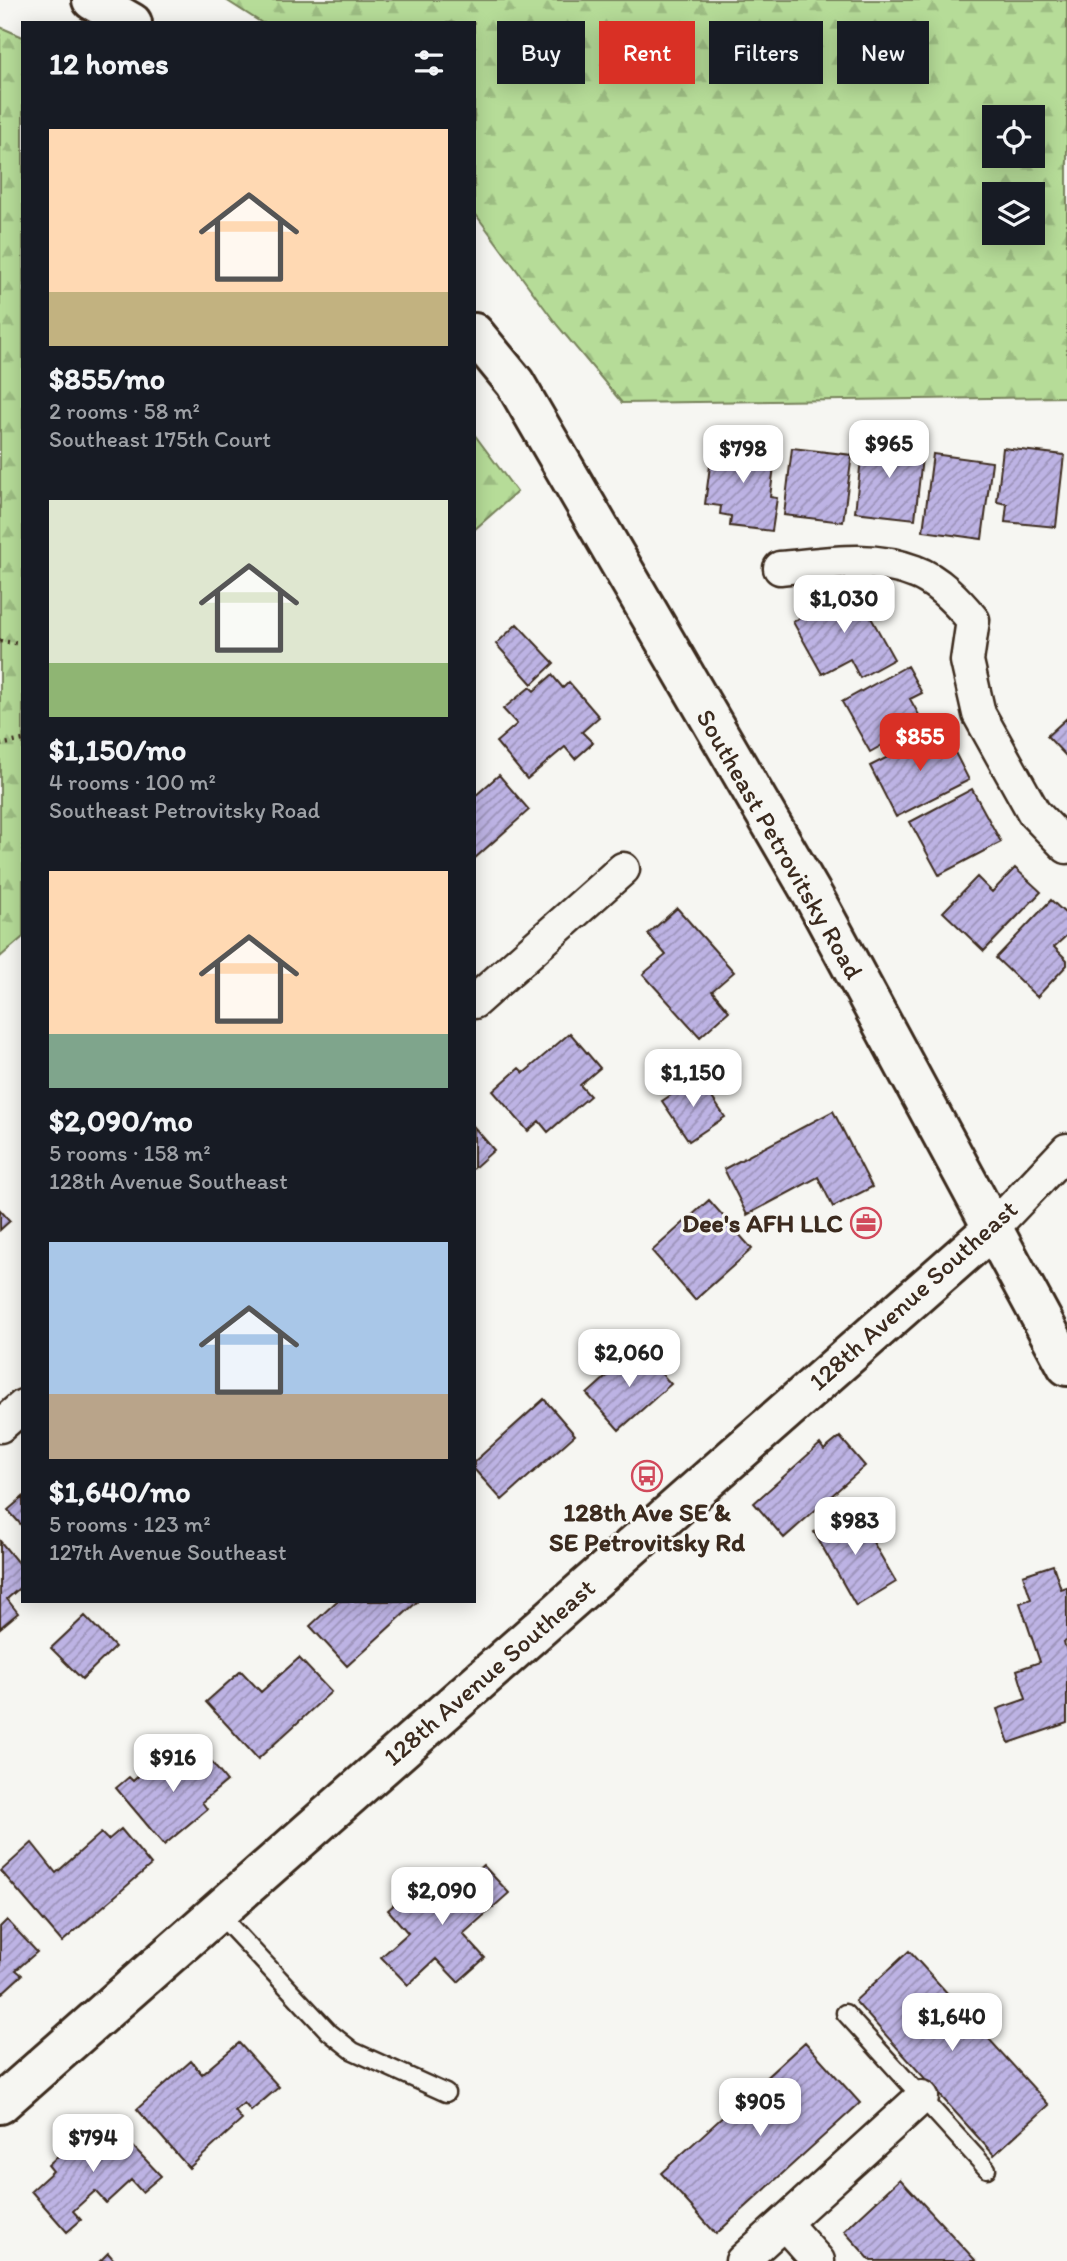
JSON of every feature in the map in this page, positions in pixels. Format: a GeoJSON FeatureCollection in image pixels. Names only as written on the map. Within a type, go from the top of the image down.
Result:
{"type":"FeatureCollection","features":[{"type":"Feature","properties":{"kind":"street"},"geometry":{"type":"LineString","coordinates":[[92,0],[129,21]]}},
{"type":"Feature","properties":{"kind":"street","name":"Southeast Petrovitsky Road"},"geometry":{"type":"LineString","coordinates":[[476,335],[515,383],[816,901],[1067,1366]]}},
{"type":"Feature","properties":{"kind":"street"},"geometry":{"type":"LineString","coordinates":[[780,568],[866,561],[917,572],[954,597],[974,620],[967,661],[979,714],[1034,813],[1067,846]]}},
{"type":"Feature","properties":{"kind":"street"},"geometry":{"type":"LineString","coordinates":[[476,1000],[623,869]]}},
{"type":"Feature","properties":{"kind":"street","name":"128th Avenue Southeast"},"geometry":{"type":"LineString","coordinates":[[0,2104],[992,1229],[1067,1150]]}},
{"type":"Feature","properties":{"kind":"street"},"geometry":{"type":"LineString","coordinates":[[0,1426],[21,1408]]}},
{"type":"Feature","properties":{"kind":"street"},"geometry":{"type":"LineString","coordinates":[[742,2261],[922,2097]]}},
{"type":"Feature","properties":{"kind":"street"},"geometry":{"type":"LineString","coordinates":[[784,2223],[818,2261]]}},
{"type":"Feature","properties":{"kind":"lane"},"geometry":{"type":"LineString","coordinates":[[217,1912],[329,2032],[353,2051],[446,2093]]}},
{"type":"Feature","properties":{"kind":"lane"},"geometry":{"type":"LineString","coordinates":[[845,2013],[987,2169]]}},
{"type":"Feature","properties":{"kind":"path"},"geometry":{"type":"LineString","coordinates":[[0,641],[21,644]]}},
{"type":"Feature","properties":{"kind":"path"},"geometry":{"type":"LineString","coordinates":[[0,745],[21,740]]}},
{"type":"Feature","properties":{"kind":"green space"},"geometry":{"type":"Polygon","coordinates":[[[226,0],[1067,0],[1067,397],[622,403],[557,325],[476,215],[476,21],[259,21],[226,0]]]}},
{"type":"Feature","properties":{"kind":"green space"},"geometry":{"type":"Polygon","coordinates":[[[0,27],[21,36],[21,939],[0,957],[0,27]]]}},
{"type":"Feature","properties":{"kind":"green space"},"geometry":{"type":"Polygon","coordinates":[[[476,437],[517,492],[476,528],[476,437]]]}},
{"type":"Feature","properties":{"kind":"building"},"geometry":{"type":"Polygon","coordinates":[[[863,442],[923,449],[915,519],[855,512],[863,442]]]}},
{"type":"Feature","properties":{"kind":"building"},"geometry":{"type":"Polygon","coordinates":[[[713,443],[776,451],[770,497],[777,498],[772,531],[730,526],[731,516],[720,514],[721,506],[705,504],[713,443]]]}},
{"type":"Feature","properties":{"kind":"building"},"geometry":{"type":"Polygon","coordinates":[[[792,448],[852,455],[843,522],[784,515],[792,448]]]}},
{"type":"Feature","properties":{"kind":"building"},"geometry":{"type":"Polygon","coordinates":[[[1003,448],[1064,455],[1056,527],[1005,522],[1007,504],[997,502],[1003,448]]]}},
{"type":"Feature","properties":{"kind":"building"},"geometry":{"type":"Polygon","coordinates":[[[933,454],[992,462],[982,539],[923,531],[933,454]]]}},
{"type":"Feature","properties":{"kind":"building"},"geometry":{"type":"Polygon","coordinates":[[[854,587],[894,659],[860,678],[850,659],[822,674],[793,622],[854,587]]]}},
{"type":"Feature","properties":{"kind":"building"},"geometry":{"type":"Polygon","coordinates":[[[517,624],[554,663],[532,684],[496,644],[517,624]]]}},
{"type":"Feature","properties":{"kind":"building"},"geometry":{"type":"Polygon","coordinates":[[[907,666],[922,693],[910,699],[923,722],[870,752],[842,702],[907,666]]]}},
{"type":"Feature","properties":{"kind":"building"},"geometry":{"type":"Polygon","coordinates":[[[552,675],[563,688],[569,682],[599,717],[582,732],[593,743],[575,759],[565,747],[527,779],[496,742],[517,724],[503,709],[530,687],[534,691],[552,675]]]}},
{"type":"Feature","properties":{"kind":"building"},"geometry":{"type":"Polygon","coordinates":[[[1067,718],[1067,757],[1047,736],[1067,718]]]}},
{"type":"Feature","properties":{"kind":"building"},"geometry":{"type":"Polygon","coordinates":[[[943,729],[969,780],[896,817],[870,766],[943,729]]]}},
{"type":"Feature","properties":{"kind":"building"},"geometry":{"type":"Polygon","coordinates":[[[499,775],[529,810],[476,857],[476,795],[499,775]]]}},
{"type":"Feature","properties":{"kind":"building"},"geometry":{"type":"Polygon","coordinates":[[[972,789],[1001,842],[939,875],[910,822],[972,789]]]}},
{"type":"Feature","properties":{"kind":"building"},"geometry":{"type":"Polygon","coordinates":[[[1015,868],[1041,892],[984,951],[943,912],[977,877],[992,892],[1015,868]]]}},
{"type":"Feature","properties":{"kind":"building"},"geometry":{"type":"Polygon","coordinates":[[[1051,900],[1067,915],[1067,935],[1054,947],[1067,960],[1067,965],[1037,997],[996,958],[1051,900]]]}},
{"type":"Feature","properties":{"kind":"building"},"geometry":{"type":"Polygon","coordinates":[[[677,908],[734,972],[712,991],[729,1011],[700,1037],[643,974],[666,955],[648,934],[677,908]]]}},
{"type":"Feature","properties":{"kind":"building"},"geometry":{"type":"Polygon","coordinates":[[[570,1033],[600,1068],[580,1085],[590,1096],[548,1132],[539,1121],[528,1131],[493,1091],[519,1068],[524,1073],[570,1033]]]}},
{"type":"Feature","properties":{"kind":"building"},"geometry":{"type":"Polygon","coordinates":[[[698,1077],[725,1117],[689,1141],[662,1101],[698,1077]]]}},
{"type":"Feature","properties":{"kind":"building"},"geometry":{"type":"Polygon","coordinates":[[[833,1111],[872,1187],[833,1207],[818,1177],[747,1215],[724,1169],[833,1111]]]}},
{"type":"Feature","properties":{"kind":"building"},"geometry":{"type":"Polygon","coordinates":[[[476,1129],[494,1150],[476,1166],[476,1129]]]}},
{"type":"Feature","properties":{"kind":"building"},"geometry":{"type":"Polygon","coordinates":[[[709,1200],[752,1249],[695,1300],[652,1251],[709,1200]]]}},
{"type":"Feature","properties":{"kind":"building"},"geometry":{"type":"Polygon","coordinates":[[[0,1210],[10,1221],[0,1230],[0,1210]]]}},
{"type":"Feature","properties":{"kind":"building"},"geometry":{"type":"Polygon","coordinates":[[[638,1348],[671,1384],[619,1430],[587,1394],[638,1348]]]}},
{"type":"Feature","properties":{"kind":"building"},"geometry":{"type":"Polygon","coordinates":[[[544,1399],[575,1435],[502,1500],[476,1471],[476,1460],[544,1399]]]}},
{"type":"Feature","properties":{"kind":"building"},"geometry":{"type":"Polygon","coordinates":[[[840,1437],[865,1466],[784,1538],[754,1503],[820,1444],[824,1450],[840,1437]]]}},
{"type":"Feature","properties":{"kind":"building"},"geometry":{"type":"Polygon","coordinates":[[[21,1499],[21,1525],[8,1510],[21,1499]]]}},
{"type":"Feature","properties":{"kind":"building"},"geometry":{"type":"Polygon","coordinates":[[[854,1509],[896,1582],[856,1606],[814,1532],[854,1509]]]}},
{"type":"Feature","properties":{"kind":"building"},"geometry":{"type":"Polygon","coordinates":[[[0,1541],[21,1567],[21,1587],[7,1599],[18,1613],[0,1628],[0,1541]]]}},
{"type":"Feature","properties":{"kind":"building"},"geometry":{"type":"Polygon","coordinates":[[[1053,1565],[1061,1589],[1067,1587],[1067,1641],[1064,1642],[1067,1652],[1067,1723],[1009,1743],[997,1709],[1026,1699],[1017,1670],[1040,1662],[1020,1603],[1031,1599],[1023,1575],[1053,1565]]]}},
{"type":"Feature","properties":{"kind":"building"},"geometry":{"type":"Polygon","coordinates":[[[335,1603],[416,1603],[347,1666],[310,1626],[335,1603]]]}},
{"type":"Feature","properties":{"kind":"building"},"geometry":{"type":"Polygon","coordinates":[[[85,1616],[115,1647],[82,1679],[51,1648],[85,1616]]]}},
{"type":"Feature","properties":{"kind":"building"},"geometry":{"type":"Polygon","coordinates":[[[299,1658],[331,1692],[258,1759],[206,1702],[241,1671],[261,1692],[299,1658]]]}},
{"type":"Feature","properties":{"kind":"building"},"geometry":{"type":"Polygon","coordinates":[[[199,1747],[227,1781],[202,1802],[207,1809],[164,1845],[116,1788],[129,1777],[133,1781],[155,1761],[167,1775],[199,1747]]]}},
{"type":"Feature","properties":{"kind":"building"},"geometry":{"type":"Polygon","coordinates":[[[121,1829],[151,1865],[62,1942],[1,1871],[32,1843],[56,1873],[101,1833],[108,1840],[121,1829]]]}},
{"type":"Feature","properties":{"kind":"building"},"geometry":{"type":"Polygon","coordinates":[[[483,1865],[509,1893],[463,1934],[485,1958],[458,1982],[436,1959],[408,1985],[381,1957],[408,1933],[388,1910],[417,1884],[437,1906],[483,1865]]]}},
{"type":"Feature","properties":{"kind":"building"},"geometry":{"type":"Polygon","coordinates":[[[7,1920],[37,1952],[16,1970],[22,1975],[0,1995],[0,1927],[7,1920]]]}},
{"type":"Feature","properties":{"kind":"building"},"geometry":{"type":"Polygon","coordinates":[[[909,1951],[1049,2105],[994,2155],[855,2001],[909,1951]]]}},
{"type":"Feature","properties":{"kind":"building"},"geometry":{"type":"Polygon","coordinates":[[[805,2042],[860,2103],[716,2234],[661,2173],[805,2042]]]}},
{"type":"Feature","properties":{"kind":"building"},"geometry":{"type":"Polygon","coordinates":[[[239,2043],[279,2087],[251,2111],[244,2103],[235,2111],[242,2120],[189,2168],[137,2109],[191,2061],[202,2074],[239,2043]]]}},
{"type":"Feature","properties":{"kind":"building"},"geometry":{"type":"Polygon","coordinates":[[[108,2120],[161,2176],[142,2192],[131,2180],[106,2203],[95,2191],[73,2211],[81,2220],[67,2232],[31,2191],[53,2171],[48,2165],[70,2145],[75,2150],[108,2120]]]}},
{"type":"Feature","properties":{"kind":"building"},"geometry":{"type":"Polygon","coordinates":[[[900,2179],[976,2261],[871,2261],[844,2231],[900,2179]]]}},
{"type":"Feature","properties":{"kind":"building"},"geometry":{"type":"Polygon","coordinates":[[[108,2253],[115,2261],[100,2261],[108,2253]]]}},
{"type":"Feature","properties":{"kind":"place","name":"Dee's AFH LLC"},"geometry":{"type":"Point","coordinates":[866,1223]}},
{"type":"Feature","properties":{"kind":"place","name":"128th Ave SE & SE Petrovitsky Rd"},"geometry":{"type":"Point","coordinates":[647,1476]}}]}
